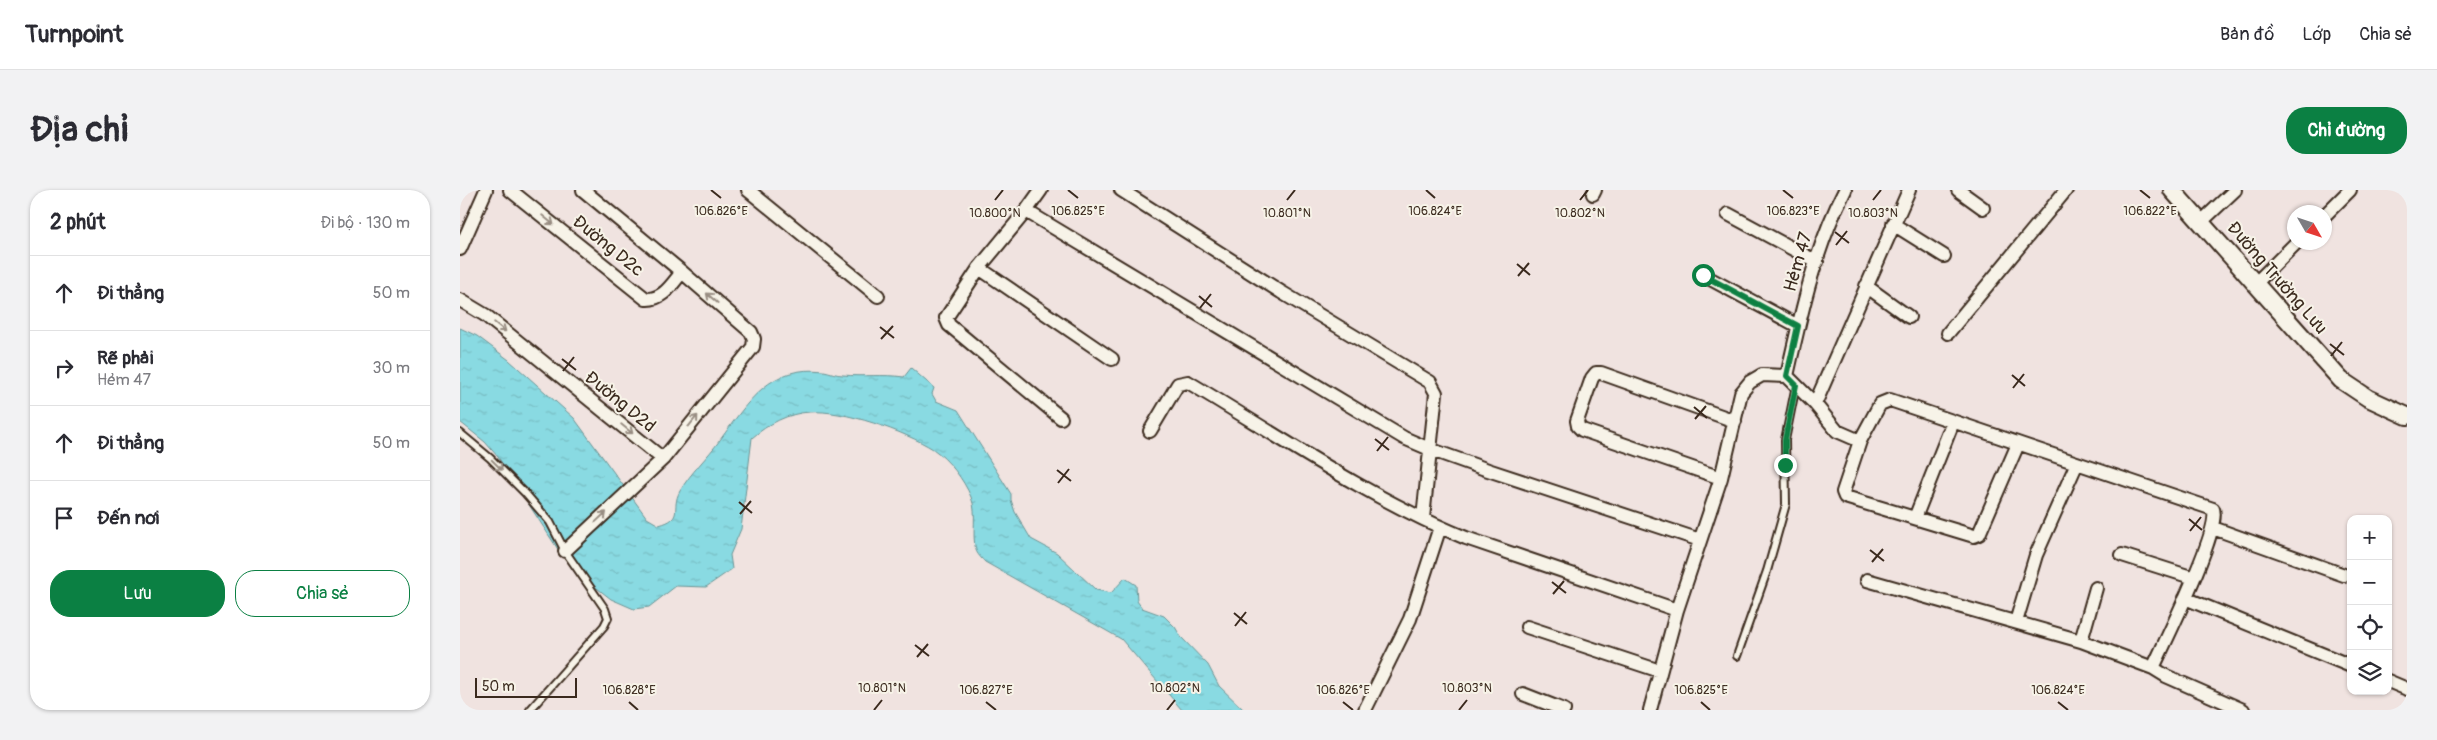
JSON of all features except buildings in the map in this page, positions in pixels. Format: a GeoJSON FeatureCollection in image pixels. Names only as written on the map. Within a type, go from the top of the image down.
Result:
{"type":"FeatureCollection","features":[{"type":"Feature","properties":{"kind":"street"},"geometry":{"type":"LineString","coordinates":[[460,249],[486,190]]}},
{"type":"Feature","properties":{"kind":"street","name":"Đường D2c"},"geometry":{"type":"LineString","coordinates":[[510,190],[646,299],[654,299],[662,295],[682,272]]}},
{"type":"Feature","properties":{"kind":"street"},"geometry":{"type":"LineString","coordinates":[[565,551],[663,459],[754,343],[751,332],[583,190]]}},
{"type":"Feature","properties":{"kind":"street"},"geometry":{"type":"LineString","coordinates":[[748,190],[878,296]]}},
{"type":"Feature","properties":{"kind":"street"},"geometry":{"type":"LineString","coordinates":[[1042,190],[979,268],[946,318],[948,325],[1061,418]]}},
{"type":"Feature","properties":{"kind":"street"},"geometry":{"type":"LineString","coordinates":[[1121,190],[1281,292],[1430,382],[1436,393],[1432,450],[1423,518]]}},
{"type":"Feature","properties":{"kind":"street","name":"Hẻm 47"},"geometry":{"type":"LineString","coordinates":[[1791,381],[1798,326],[1828,223],[1845,190]]}},
{"type":"Feature","properties":{"kind":"street"},"geometry":{"type":"LineString","coordinates":[[1815,404],[1909,190]]}},
{"type":"Feature","properties":{"kind":"street"},"geometry":{"type":"LineString","coordinates":[[1958,190],[1983,208]]}},
{"type":"Feature","properties":{"kind":"street"},"geometry":{"type":"LineString","coordinates":[[1948,333],[2066,190]]}},
{"type":"Feature","properties":{"kind":"street","name":"Đường Trường Lưu"},"geometry":{"type":"LineString","coordinates":[[2172,190],[2340,380],[2368,398],[2407,416]]}},
{"type":"Feature","properties":{"kind":"street"},"geometry":{"type":"LineString","coordinates":[[2201,222],[2235,190]]}},
{"type":"Feature","properties":{"kind":"street"},"geometry":{"type":"LineString","coordinates":[[2332,208],[2350,190]]}},
{"type":"Feature","properties":{"kind":"street"},"geometry":{"type":"LineString","coordinates":[[1026,211],[1404,438],[1488,470],[1700,540]]}},
{"type":"Feature","properties":{"kind":"street"},"geometry":{"type":"LineString","coordinates":[[1728,214],[1817,262]]}},
{"type":"Feature","properties":{"kind":"street"},"geometry":{"type":"LineString","coordinates":[[1894,224],[1944,256]]}},
{"type":"Feature","properties":{"kind":"street"},"geometry":{"type":"LineString","coordinates":[[2255,284],[2289,250]]}},
{"type":"Feature","properties":{"kind":"street"},"geometry":{"type":"LineString","coordinates":[[979,268],[1112,359]]}},
{"type":"Feature","properties":{"kind":"street"},"geometry":{"type":"LineString","coordinates":[[1703,275],[1798,326]]}},
{"type":"Feature","properties":{"kind":"street"},"geometry":{"type":"LineString","coordinates":[[1866,286],[1910,317]]}},
{"type":"Feature","properties":{"kind":"street","name":"Đường D2d"},"geometry":{"type":"LineString","coordinates":[[460,300],[485,315],[663,459]]}},
{"type":"Feature","properties":{"kind":"street"},"geometry":{"type":"LineString","coordinates":[[1721,478],[1582,430],[1578,426],[1577,421],[1592,378],[1596,373],[1601,372],[1735,421]]}},
{"type":"Feature","properties":{"kind":"street"},"geometry":{"type":"LineString","coordinates":[[1650,710],[1677,610],[1721,478],[1741,393],[1750,382],[1762,375],[1791,381],[1815,404],[1837,431],[1860,441]]}},
{"type":"Feature","properties":{"kind":"street"},"geometry":{"type":"LineString","coordinates":[[1150,430],[1178,384],[1188,382],[1378,495],[1444,528],[1466,538],[1677,610]]}},
{"type":"Feature","properties":{"kind":"street"},"geometry":{"type":"LineString","coordinates":[[2018,444],[1979,534],[1974,536],[1845,496],[1843,492],[1860,441],[1880,404],[1890,400],[2213,509],[2216,514],[2213,528],[2194,578],[2153,668]]}},
{"type":"Feature","properties":{"kind":"street"},"geometry":{"type":"LineString","coordinates":[[1915,518],[1953,422]]}},
{"type":"Feature","properties":{"kind":"street"},"geometry":{"type":"LineString","coordinates":[[2016,622],[2036,556],[2077,464]]}},
{"type":"Feature","properties":{"kind":"street"},"geometry":{"type":"LineString","coordinates":[[1365,710],[1410,619],[1444,528]]}},
{"type":"Feature","properties":{"kind":"street"},"geometry":{"type":"LineString","coordinates":[[2213,528],[2344,575]]}},
{"type":"Feature","properties":{"kind":"street"},"geometry":{"type":"LineString","coordinates":[[2122,554],[2194,578]]}},
{"type":"Feature","properties":{"kind":"street"},"geometry":{"type":"LineString","coordinates":[[1867,580],[2081,641],[2153,668],[2166,676],[2243,710]]}},
{"type":"Feature","properties":{"kind":"street"},"geometry":{"type":"LineString","coordinates":[[2081,641],[2096,588]]}},
{"type":"Feature","properties":{"kind":"street"},"geometry":{"type":"LineString","coordinates":[[2185,598],[2347,664]]}},
{"type":"Feature","properties":{"kind":"street"},"geometry":{"type":"LineString","coordinates":[[1527,627],[1660,671]]}},
{"type":"Feature","properties":{"kind":"street"},"geometry":{"type":"LineString","coordinates":[[2392,683],[2407,689]]}},
{"type":"Feature","properties":{"kind":"street"},"geometry":{"type":"LineString","coordinates":[[1523,694],[1564,710]]}},
{"type":"Feature","properties":{"kind":"lane"},"geometry":{"type":"LineString","coordinates":[[1737,656],[1767,571],[1786,504],[1785,440],[1791,381]]}},
{"type":"Feature","properties":{"kind":"lane"},"geometry":{"type":"LineString","coordinates":[[460,433],[490,458],[524,492],[550,522],[565,551],[605,609],[608,618],[530,710]]}},
{"type":"Feature","properties":{"kind":"water"},"geometry":{"type":"Polygon","coordinates":[[[460,328],[477,336],[509,360],[574,418],[647,518],[659,525],[672,519],[676,512],[677,497],[684,484],[715,447],[740,412],[762,389],[775,380],[789,373],[805,370],[824,371],[840,375],[904,377],[911,368],[934,388],[932,394],[936,401],[958,410],[1011,494],[1015,512],[1031,539],[1057,553],[1096,590],[1111,593],[1125,578],[1136,585],[1137,601],[1142,608],[1164,616],[1175,627],[1181,637],[1208,665],[1219,686],[1244,710],[1182,710],[1121,639],[985,562],[978,555],[974,537],[974,510],[971,497],[964,484],[945,459],[921,442],[891,429],[839,414],[810,412],[786,417],[765,428],[752,438],[741,529],[730,555],[732,569],[706,587],[676,586],[649,607],[634,609],[611,599],[584,578],[561,554],[498,457],[485,442],[460,422],[460,328]]]}},
{"type":"Feature","properties":{"kind":"route"},"geometry":{"type":"LineString","coordinates":[[1703,275],[1798,326],[1787,376],[1796,385],[1785,440],[1785,465]]}}]}
